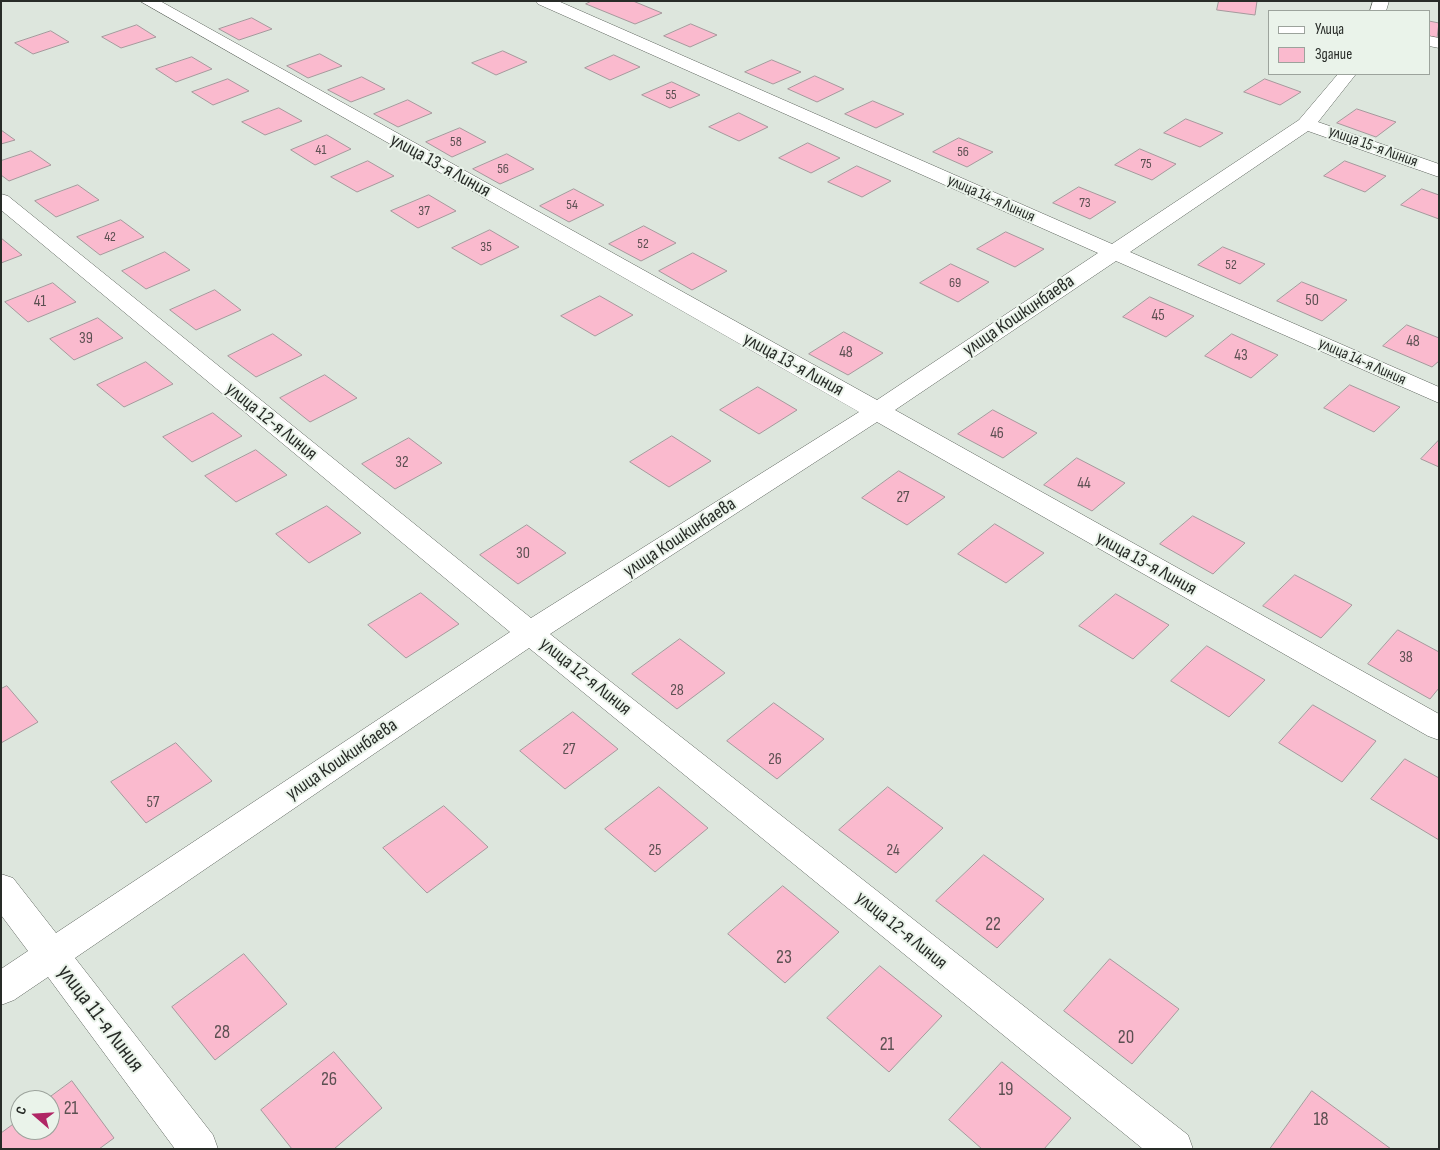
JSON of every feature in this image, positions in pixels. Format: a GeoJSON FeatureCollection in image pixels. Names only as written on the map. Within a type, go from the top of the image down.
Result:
{"type":"FeatureCollection","features":[{"type":"Feature","properties":{"kind":"street","name":"улица 13-я Линия"},"geometry":{"type":"LineString","coordinates":[[148,1],[1439,728]]}},
{"type":"Feature","properties":{"kind":"street","name":"улица 14-я Линия"},"geometry":{"type":"LineString","coordinates":[[544,1],[1439,396]]}},
{"type":"Feature","properties":{"kind":"street","name":"улица Кошкинбаева"},"geometry":{"type":"LineString","coordinates":[[1,989],[530,633],[876,412],[1112,252],[1306,124],[1346,75]]}},
{"type":"Feature","properties":{"kind":"street","name":"улица 15-я Линия"},"geometry":{"type":"LineString","coordinates":[[1306,124],[1439,171]]}},
{"type":"Feature","properties":{"kind":"street","name":"улица 12-я Линия"},"geometry":{"type":"LineString","coordinates":[[1,200],[530,633],[1174,1149]]}},
{"type":"Feature","properties":{"kind":"street","name":"улица 11-я Линия"},"geometry":{"type":"LineString","coordinates":[[1,888],[199,1149]]}},
{"type":"Feature","properties":{"kind":"building"},"geometry":{"type":"Polygon","coordinates":[[[592,1],[633,1],[662,13],[635,24],[586,4],[592,1]]]}},
{"type":"Feature","properties":{"kind":"building"},"geometry":{"type":"Polygon","coordinates":[[[1219,1],[1257,1],[1255,15],[1217,10],[1219,1]]]}},
{"type":"Feature","properties":{"kind":"building"},"geometry":{"type":"Polygon","coordinates":[[[252,18],[272,29],[239,40],[219,29],[252,18]]]}},
{"type":"Feature","properties":{"kind":"building"},"geometry":{"type":"Polygon","coordinates":[[[1430,21],[1439,23],[1437,38],[1430,36],[1430,21]]]}},
{"type":"Feature","properties":{"kind":"building"},"geometry":{"type":"Polygon","coordinates":[[[691,24],[717,35],[690,47],[664,36],[691,24]]]}},
{"type":"Feature","properties":{"kind":"building"},"geometry":{"type":"Polygon","coordinates":[[[137,25],[156,37],[121,48],[102,37],[137,25]]]}},
{"type":"Feature","properties":{"kind":"building"},"geometry":{"type":"Polygon","coordinates":[[[51,31],[69,42],[33,54],[15,43],[51,31]]]}},
{"type":"Feature","properties":{"kind":"building"},"geometry":{"type":"Polygon","coordinates":[[[503,51],[527,62],[496,75],[472,63],[503,51]]]}},
{"type":"Feature","properties":{"kind":"building"},"geometry":{"type":"Polygon","coordinates":[[[320,54],[342,66],[308,78],[287,66],[320,54]]]}},
{"type":"Feature","properties":{"kind":"building"},"geometry":{"type":"Polygon","coordinates":[[[614,55],[640,67],[610,80],[585,68],[614,55]]]}},
{"type":"Feature","properties":{"kind":"building"},"geometry":{"type":"Polygon","coordinates":[[[192,57],[212,69],[176,82],[156,69],[192,57]]]}},
{"type":"Feature","properties":{"kind":"building"},"geometry":{"type":"Polygon","coordinates":[[[772,60],[801,72],[773,84],[745,72],[772,60]]]}},
{"type":"Feature","properties":{"kind":"building"},"geometry":{"type":"Polygon","coordinates":[[[815,76],[844,89],[817,102],[788,89],[815,76]]]}},
{"type":"Feature","properties":{"kind":"building"},"geometry":{"type":"Polygon","coordinates":[[[362,77],[385,89],[351,102],[328,90],[362,77]]]}},
{"type":"Feature","properties":{"kind":"building"},"geometry":{"type":"Polygon","coordinates":[[[228,79],[249,91],[213,105],[192,92],[228,79]]]}},
{"type":"Feature","properties":{"kind":"building"},"geometry":{"type":"Polygon","coordinates":[[[1265,79],[1301,92],[1280,105],[1244,92],[1265,79]]]}},
{"type":"Feature","properties":{"kind":"building"},"geometry":{"type":"Polygon","coordinates":[[[672,82],[700,95],[670,108],[642,95],[672,82]]]}},
{"type":"Feature","properties":{"kind":"building"},"geometry":{"type":"Polygon","coordinates":[[[408,100],[432,113],[398,127],[374,114],[408,100]]]}},
{"type":"Feature","properties":{"kind":"building"},"geometry":{"type":"Polygon","coordinates":[[[873,101],[904,114],[876,128],[845,114],[873,101]]]}},
{"type":"Feature","properties":{"kind":"building"},"geometry":{"type":"Polygon","coordinates":[[[279,108],[302,121],[265,135],[242,122],[279,108]]]}},
{"type":"Feature","properties":{"kind":"building"},"geometry":{"type":"Polygon","coordinates":[[[1357,109],[1396,122],[1376,137],[1337,123],[1357,109]]]}},
{"type":"Feature","properties":{"kind":"building"},"geometry":{"type":"Polygon","coordinates":[[[739,113],[768,127],[739,141],[709,127],[739,113]]]}},
{"type":"Feature","properties":{"kind":"building"},"geometry":{"type":"Polygon","coordinates":[[[1186,119],[1223,133],[1200,147],[1164,133],[1186,119]]]}},
{"type":"Feature","properties":{"kind":"building"},"geometry":{"type":"Polygon","coordinates":[[[460,128],[486,142],[452,157],[426,142],[460,128]]]}},
{"type":"Feature","properties":{"kind":"building"},"geometry":{"type":"Polygon","coordinates":[[[1,130],[15,140],[1,144],[1,130]]]}},
{"type":"Feature","properties":{"kind":"building"},"geometry":{"type":"Polygon","coordinates":[[[327,135],[351,149],[315,165],[291,150],[327,135]]]}},
{"type":"Feature","properties":{"kind":"building"},"geometry":{"type":"Polygon","coordinates":[[[959,138],[993,152],[967,167],[933,152],[959,138]]]}},
{"type":"Feature","properties":{"kind":"building"},"geometry":{"type":"Polygon","coordinates":[[[808,143],[840,158],[811,173],[779,158],[808,143]]]}},
{"type":"Feature","properties":{"kind":"building"},"geometry":{"type":"Polygon","coordinates":[[[1140,149],[1176,164],[1152,180],[1115,165],[1140,149]]]}},
{"type":"Feature","properties":{"kind":"building"},"geometry":{"type":"Polygon","coordinates":[[[31,151],[51,165],[9,181],[1,175],[1,161],[31,151]]]}},
{"type":"Feature","properties":{"kind":"building"},"geometry":{"type":"Polygon","coordinates":[[[507,154],[534,169],[500,184],[473,169],[507,154]]]}},
{"type":"Feature","properties":{"kind":"building"},"geometry":{"type":"Polygon","coordinates":[[[368,161],[394,176],[357,192],[331,177],[368,161]]]}},
{"type":"Feature","properties":{"kind":"building"},"geometry":{"type":"Polygon","coordinates":[[[1345,161],[1386,176],[1365,192],[1324,176],[1345,161]]]}},
{"type":"Feature","properties":{"kind":"building"},"geometry":{"type":"Polygon","coordinates":[[[857,166],[891,181],[862,197],[828,182],[857,166]]]}},
{"type":"Feature","properties":{"kind":"building"},"geometry":{"type":"Polygon","coordinates":[[[78,185],[99,200],[56,217],[35,201],[78,185]]]}},
{"type":"Feature","properties":{"kind":"building"},"geometry":{"type":"Polygon","coordinates":[[[1079,187],[1116,202],[1090,219],[1053,203],[1079,187]]]}},
{"type":"Feature","properties":{"kind":"building"},"geometry":{"type":"Polygon","coordinates":[[[574,189],[604,205],[569,222],[540,206],[574,189]]]}},
{"type":"Feature","properties":{"kind":"building"},"geometry":{"type":"Polygon","coordinates":[[[1422,189],[1439,195],[1439,219],[1401,205],[1422,189]]]}},
{"type":"Feature","properties":{"kind":"building"},"geometry":{"type":"Polygon","coordinates":[[[429,195],[456,211],[418,228],[391,211],[429,195]]]}},
{"type":"Feature","properties":{"kind":"building"},"geometry":{"type":"Polygon","coordinates":[[[121,220],[144,237],[100,255],[77,237],[121,220]]]}},
{"type":"Feature","properties":{"kind":"building"},"geometry":{"type":"Polygon","coordinates":[[[644,226],[676,243],[641,261],[609,244],[644,226]]]}},
{"type":"Feature","properties":{"kind":"building"},"geometry":{"type":"Polygon","coordinates":[[[490,230],[519,247],[481,265],[452,248],[490,230]]]}},
{"type":"Feature","properties":{"kind":"building"},"geometry":{"type":"Polygon","coordinates":[[[1006,232],[1044,249],[1015,267],[977,249],[1006,232]]]}},
{"type":"Feature","properties":{"kind":"building"},"geometry":{"type":"Polygon","coordinates":[[[1,238],[22,255],[1,263],[1,238]]]}},
{"type":"Feature","properties":{"kind":"building"},"geometry":{"type":"Polygon","coordinates":[[[1223,247],[1265,264],[1240,284],[1198,265],[1223,247]]]}},
{"type":"Feature","properties":{"kind":"building"},"geometry":{"type":"Polygon","coordinates":[[[165,252],[190,270],[146,289],[122,271],[165,252]]]}},
{"type":"Feature","properties":{"kind":"building"},"geometry":{"type":"Polygon","coordinates":[[[693,253],[727,271],[692,290],[659,271],[693,253]]]}},
{"type":"Feature","properties":{"kind":"building"},"geometry":{"type":"Polygon","coordinates":[[[951,264],[989,282],[958,302],[920,283],[951,264]]]}},
{"type":"Feature","properties":{"kind":"building"},"geometry":{"type":"Polygon","coordinates":[[[1302,282],[1347,300],[1322,321],[1277,301],[1302,282]]]}},
{"type":"Feature","properties":{"kind":"building"},"geometry":{"type":"Polygon","coordinates":[[[53,283],[76,302],[28,322],[5,302],[53,283]]]}},
{"type":"Feature","properties":{"kind":"building"},"geometry":{"type":"Polygon","coordinates":[[[215,290],[241,310],[196,330],[170,310],[215,290]]]}},
{"type":"Feature","properties":{"kind":"building"},"geometry":{"type":"Polygon","coordinates":[[[600,296],[633,315],[595,336],[561,316],[600,296]]]}},
{"type":"Feature","properties":{"kind":"building"},"geometry":{"type":"Polygon","coordinates":[[[1150,297],[1194,316],[1166,337],[1123,317],[1150,297]]]}},
{"type":"Feature","properties":{"kind":"building"},"geometry":{"type":"Polygon","coordinates":[[[98,318],[123,338],[74,360],[50,339],[98,318]]]}},
{"type":"Feature","properties":{"kind":"building"},"geometry":{"type":"Polygon","coordinates":[[[1407,325],[1439,338],[1439,361],[1432,367],[1383,346],[1407,325]]]}},
{"type":"Feature","properties":{"kind":"building"},"geometry":{"type":"Polygon","coordinates":[[[844,332],[883,353],[848,375],[809,354],[844,332]]]}},
{"type":"Feature","properties":{"kind":"building"},"geometry":{"type":"Polygon","coordinates":[[[273,334],[302,355],[256,377],[228,356],[273,334]]]}},
{"type":"Feature","properties":{"kind":"building"},"geometry":{"type":"Polygon","coordinates":[[[1232,334],[1278,355],[1251,378],[1205,356],[1232,334]]]}},
{"type":"Feature","properties":{"kind":"building"},"geometry":{"type":"Polygon","coordinates":[[[146,362],[173,384],[124,407],[97,385],[146,362]]]}},
{"type":"Feature","properties":{"kind":"building"},"geometry":{"type":"Polygon","coordinates":[[[325,375],[357,398],[310,422],[280,398],[325,375]]]}},
{"type":"Feature","properties":{"kind":"building"},"geometry":{"type":"Polygon","coordinates":[[[1350,385],[1400,407],[1374,432],[1324,408],[1350,385]]]}},
{"type":"Feature","properties":{"kind":"building"},"geometry":{"type":"Polygon","coordinates":[[[758,387],[797,410],[759,434],[720,410],[758,387]]]}},
{"type":"Feature","properties":{"kind":"building"},"geometry":{"type":"Polygon","coordinates":[[[993,410],[1037,433],[1003,458],[958,434],[993,410]]]}},
{"type":"Feature","properties":{"kind":"building"},"geometry":{"type":"Polygon","coordinates":[[[213,413],[242,436],[192,462],[163,437],[213,413]]]}},
{"type":"Feature","properties":{"kind":"building"},"geometry":{"type":"Polygon","coordinates":[[[672,436],[711,461],[669,487],[630,462],[672,436]]]}},
{"type":"Feature","properties":{"kind":"building"},"geometry":{"type":"Polygon","coordinates":[[[409,438],[442,463],[395,489],[362,464],[409,438]]]}},
{"type":"Feature","properties":{"kind":"building"},"geometry":{"type":"Polygon","coordinates":[[[1439,440],[1439,467],[1421,459],[1439,440]]]}},
{"type":"Feature","properties":{"kind":"building"},"geometry":{"type":"Polygon","coordinates":[[[256,450],[287,475],[236,502],[205,476],[256,450]]]}},
{"type":"Feature","properties":{"kind":"building"},"geometry":{"type":"Polygon","coordinates":[[[1077,458],[1125,483],[1092,511],[1044,485],[1077,458]]]}},
{"type":"Feature","properties":{"kind":"building"},"geometry":{"type":"Polygon","coordinates":[[[899,471],[945,497],[907,525],[862,498],[899,471]]]}},
{"type":"Feature","properties":{"kind":"building"},"geometry":{"type":"Polygon","coordinates":[[[327,506],[361,533],[309,563],[276,534],[327,506]]]}},
{"type":"Feature","properties":{"kind":"building"},"geometry":{"type":"Polygon","coordinates":[[[1193,516],[1245,543],[1213,574],[1160,544],[1193,516]]]}},
{"type":"Feature","properties":{"kind":"building"},"geometry":{"type":"Polygon","coordinates":[[[995,524],[1044,553],[1006,583],[958,554],[995,524]]]}},
{"type":"Feature","properties":{"kind":"building"},"geometry":{"type":"Polygon","coordinates":[[[527,525],[566,553],[518,584],[480,555],[527,525]]]}},
{"type":"Feature","properties":{"kind":"building"},"geometry":{"type":"Polygon","coordinates":[[[1295,575],[1352,605],[1321,638],[1263,606],[1295,575]]]}},
{"type":"Feature","properties":{"kind":"building"},"geometry":{"type":"Polygon","coordinates":[[[421,593],[459,624],[406,658],[368,625],[421,593]]]}},
{"type":"Feature","properties":{"kind":"building"},"geometry":{"type":"Polygon","coordinates":[[[1116,594],[1169,625],[1133,659],[1079,626],[1116,594]]]}},
{"type":"Feature","properties":{"kind":"building"},"geometry":{"type":"Polygon","coordinates":[[[1398,630],[1439,652],[1439,688],[1430,699],[1368,664],[1398,630]]]}},
{"type":"Feature","properties":{"kind":"building"},"geometry":{"type":"Polygon","coordinates":[[[680,639],[725,673],[677,709],[632,674],[680,639]]]}},
{"type":"Feature","properties":{"kind":"building"},"geometry":{"type":"Polygon","coordinates":[[[1207,646],[1265,680],[1229,717],[1171,681],[1207,646]]]}},
{"type":"Feature","properties":{"kind":"building"},"geometry":{"type":"Polygon","coordinates":[[[7,686],[38,722],[1,743],[1,689],[7,686]]]}},
{"type":"Feature","properties":{"kind":"building"},"geometry":{"type":"Polygon","coordinates":[[[774,703],[824,739],[777,779],[727,741],[774,703]]]}},
{"type":"Feature","properties":{"kind":"building"},"geometry":{"type":"Polygon","coordinates":[[[1313,705],[1376,741],[1342,782],[1279,743],[1313,705]]]}},
{"type":"Feature","properties":{"kind":"building"},"geometry":{"type":"Polygon","coordinates":[[[573,712],[618,749],[565,789],[520,751],[573,712]]]}},
{"type":"Feature","properties":{"kind":"building"},"geometry":{"type":"Polygon","coordinates":[[[176,743],[212,781],[146,823],[111,782],[176,743]]]}},
{"type":"Feature","properties":{"kind":"building"},"geometry":{"type":"Polygon","coordinates":[[[1405,759],[1439,778],[1439,840],[1371,799],[1405,759]]]}},
{"type":"Feature","properties":{"kind":"building"},"geometry":{"type":"Polygon","coordinates":[[[659,787],[708,828],[655,872],[605,829],[659,787]]]}},
{"type":"Feature","properties":{"kind":"building"},"geometry":{"type":"Polygon","coordinates":[[[888,787],[943,828],[896,873],[839,830],[888,787]]]}},
{"type":"Feature","properties":{"kind":"building"},"geometry":{"type":"Polygon","coordinates":[[[444,806],[488,847],[427,893],[383,848],[444,806]]]}},
{"type":"Feature","properties":{"kind":"building"},"geometry":{"type":"Polygon","coordinates":[[[984,855],[1044,899],[997,948],[936,901],[984,855]]]}},
{"type":"Feature","properties":{"kind":"building"},"geometry":{"type":"Polygon","coordinates":[[[783,886],[839,932],[785,983],[728,934],[783,886]]]}},
{"type":"Feature","properties":{"kind":"building"},"geometry":{"type":"Polygon","coordinates":[[[244,954],[287,1004],[215,1060],[172,1007],[244,954]]]}},
{"type":"Feature","properties":{"kind":"building"},"geometry":{"type":"Polygon","coordinates":[[[1110,959],[1179,1009],[1132,1064],[1064,1011],[1110,959]]]}},
{"type":"Feature","properties":{"kind":"building"},"geometry":{"type":"Polygon","coordinates":[[[880,966],[942,1016],[889,1072],[827,1018],[880,966]]]}},
{"type":"Feature","properties":{"kind":"building"},"geometry":{"type":"Polygon","coordinates":[[[334,1052],[382,1108],[334,1149],[292,1149],[261,1110],[334,1052]]]}},
{"type":"Feature","properties":{"kind":"building"},"geometry":{"type":"Polygon","coordinates":[[[1002,1062],[1071,1118],[1044,1149],[982,1149],[949,1120],[1002,1062]]]}},
{"type":"Feature","properties":{"kind":"building"},"geometry":{"type":"Polygon","coordinates":[[[72,1081],[114,1138],[99,1149],[1,1149],[1,1133],[10,1126],[10,1140],[60,1140],[60,1090],[72,1081]]]}},
{"type":"Feature","properties":{"kind":"building"},"geometry":{"type":"Polygon","coordinates":[[[1312,1091],[1391,1149],[1270,1149],[1312,1091]]]}}]}
